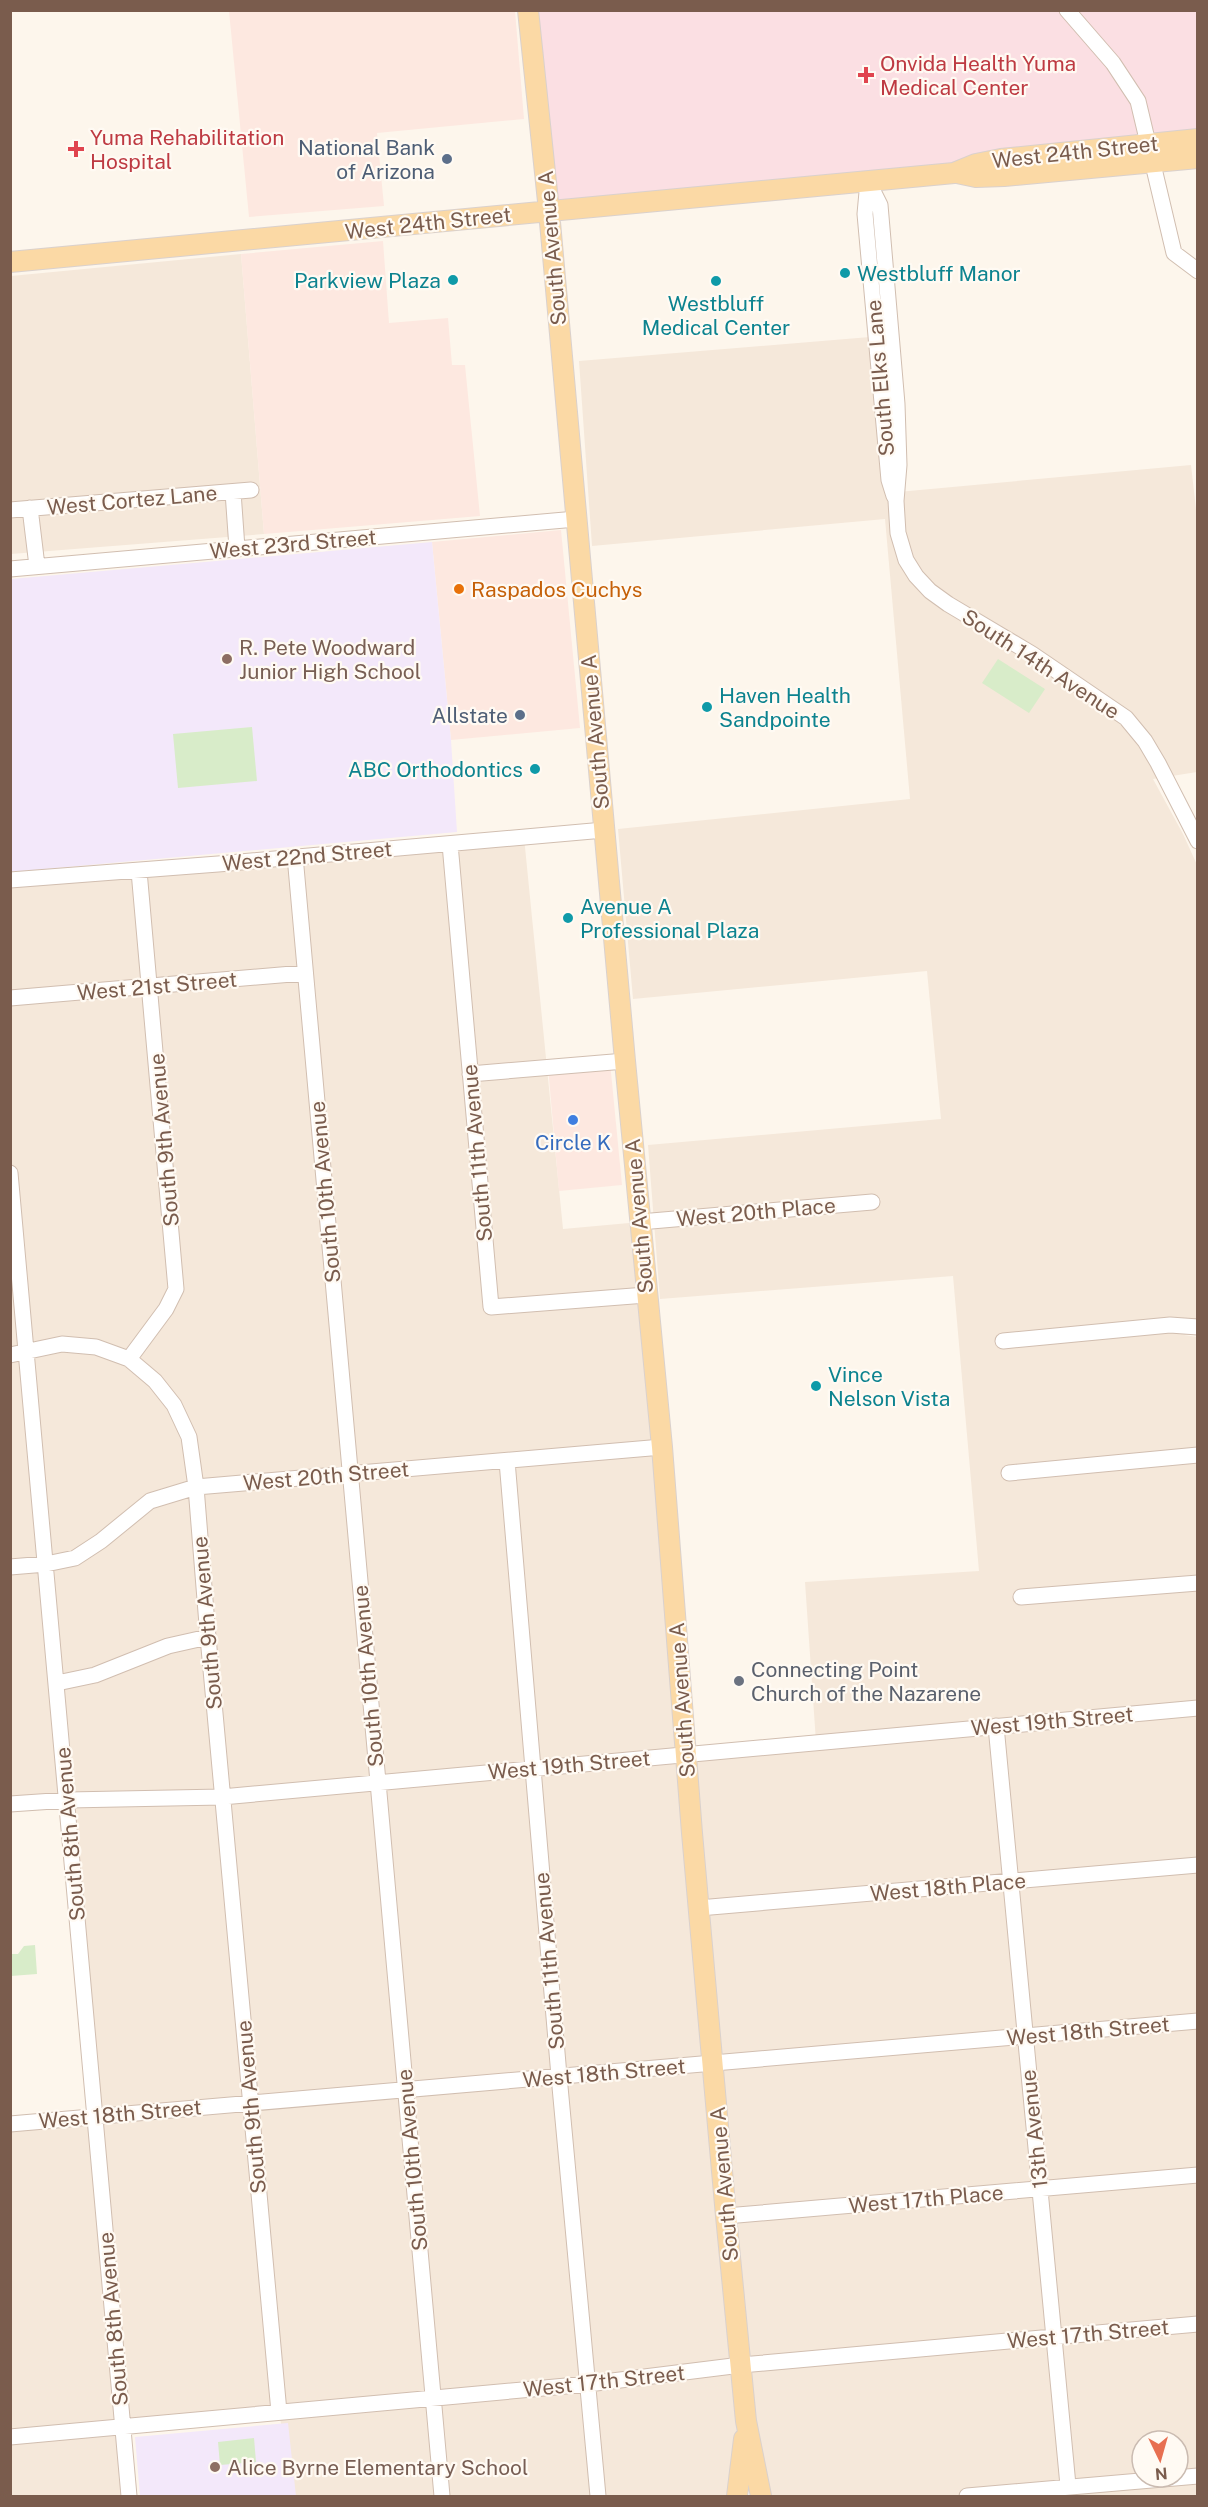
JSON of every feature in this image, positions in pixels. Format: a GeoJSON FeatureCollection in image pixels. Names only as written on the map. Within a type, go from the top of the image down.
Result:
{"type":"FeatureCollection","features":[{"type":"Feature","properties":{"kind":"main road","name":"South Avenue A"},"geometry":{"type":"LineString","coordinates":[[528,10],[549,211],[646,1295],[662,1447],[726,2216],[746,2421],[761,2496]]}},
{"type":"Feature","properties":{"kind":"main road","name":"West 24th Street"},"geometry":{"type":"LineString","coordinates":[[1149,153],[1197,139]]}},
{"type":"Feature","properties":{"kind":"main road","name":"West 24th Street"},"geometry":{"type":"LineString","coordinates":[[10,262],[954,173],[976,164],[1001,159],[1149,153],[1197,158]]}},
{"type":"Feature","properties":{"kind":"main road","name":"South Avenue A"},"geometry":{"type":"LineString","coordinates":[[737,2496],[746,2421]]}},
{"type":"Feature","properties":{"kind":"street"},"geometry":{"type":"LineString","coordinates":[[1067,10],[1113,63],[1138,101],[1174,253],[1197,271]]}},
{"type":"Feature","properties":{"kind":"street","name":"South Elks Lane"},"geometry":{"type":"LineString","coordinates":[[868,181],[880,205],[899,442],[896,501],[898,533],[906,560]]}},
{"type":"Feature","properties":{"kind":"street","name":"West Cortez Lane"},"geometry":{"type":"LineString","coordinates":[[10,510],[251,490]]}},
{"type":"Feature","properties":{"kind":"street","name":"West Cortez Lane"},"geometry":{"type":"LineString","coordinates":[[233,492],[237,548]]}},
{"type":"Feature","properties":{"kind":"street","name":"West Cortez Lane"},"geometry":{"type":"LineString","coordinates":[[30,508],[37,566]]}},
{"type":"Feature","properties":{"kind":"street","name":"West 23rd Street"},"geometry":{"type":"LineString","coordinates":[[10,569],[576,519]]}},
{"type":"Feature","properties":{"kind":"street","name":"South 14th Avenue"},"geometry":{"type":"LineString","coordinates":[[906,560],[916,576],[930,591],[948,604],[1032,654],[1126,718],[1145,741],[1193,820],[1197,841]]}},
{"type":"Feature","properties":{"kind":"street","name":"West 22nd Street"},"geometry":{"type":"LineString","coordinates":[[10,880],[139,871],[604,830]]}},
{"type":"Feature","properties":{"kind":"street","name":"South 11th Avenue"},"geometry":{"type":"LineString","coordinates":[[450,844],[491,1307],[646,1295]]}},
{"type":"Feature","properties":{"kind":"street","name":"South 10th Avenue"},"geometry":{"type":"LineString","coordinates":[[295,856],[442,2496]]}},
{"type":"Feature","properties":{"kind":"street","name":"South 9th Avenue"},"geometry":{"type":"LineString","coordinates":[[139,871],[176,1289],[166,1309],[129,1359],[155,1381],[174,1405],[189,1437],[196,1488],[279,2412]]}},
{"type":"Feature","properties":{"kind":"street","name":"West 21st Street"},"geometry":{"type":"LineString","coordinates":[[10,998],[304,973]]}},
{"type":"Feature","properties":{"kind":"street"},"geometry":{"type":"LineString","coordinates":[[470,1074],[625,1060]]}},
{"type":"Feature","properties":{"kind":"street","name":"South 8th Avenue"},"geometry":{"type":"LineString","coordinates":[[10,1173],[129,2496]]}},
{"type":"Feature","properties":{"kind":"street","name":"West 20th Place"},"geometry":{"type":"LineString","coordinates":[[640,1222],[872,1202]]}},
{"type":"Feature","properties":{"kind":"street"},"geometry":{"type":"LineString","coordinates":[[1003,1341],[1170,1325],[1197,1328]]}},
{"type":"Feature","properties":{"kind":"street"},"geometry":{"type":"LineString","coordinates":[[10,1355],[62,1344],[96,1347],[129,1359]]}},
{"type":"Feature","properties":{"kind":"street","name":"West 20th Street"},"geometry":{"type":"LineString","coordinates":[[10,1568],[75,1558],[150,1501],[196,1488],[662,1447]]}},
{"type":"Feature","properties":{"kind":"street"},"geometry":{"type":"LineString","coordinates":[[1009,1473],[1197,1455]]}},
{"type":"Feature","properties":{"kind":"street","name":"South 11th Avenue"},"geometry":{"type":"LineString","coordinates":[[507,1461],[559,2076],[598,2496]]}},
{"type":"Feature","properties":{"kind":"street"},"geometry":{"type":"LineString","coordinates":[[1021,1597],[1197,1583]]}},
{"type":"Feature","properties":{"kind":"street"},"geometry":{"type":"LineString","coordinates":[[57,1683],[95,1675],[168,1646],[208,1637]]}},
{"type":"Feature","properties":{"kind":"street","name":"West 19th Street"},"geometry":{"type":"LineString","coordinates":[[10,1804],[68,1800],[222,1797],[1197,1708]]}},
{"type":"Feature","properties":{"kind":"street","name":"13th Avenue"},"geometry":{"type":"LineString","coordinates":[[996,1726],[1069,2492]]}},
{"type":"Feature","properties":{"kind":"street","name":"West 18th Place"},"geometry":{"type":"LineString","coordinates":[[699,1908],[1197,1864]]}},
{"type":"Feature","properties":{"kind":"street","name":"West 18th Street"},"geometry":{"type":"LineString","coordinates":[[10,2124],[1197,2021]]}},
{"type":"Feature","properties":{"kind":"street","name":"West 17th Place"},"geometry":{"type":"LineString","coordinates":[[726,2216],[1197,2175]]}},
{"type":"Feature","properties":{"kind":"street","name":"West 17th Street"},"geometry":{"type":"LineString","coordinates":[[10,2437],[588,2384],[741,2365],[1197,2324]]}},
{"type":"Feature","properties":{"kind":"street"},"geometry":{"type":"LineString","coordinates":[[967,2496],[1069,2492],[1197,2476]]}},
{"type":"Feature","properties":{"kind":"shaded area"},"geometry":{"type":"Polygon","coordinates":[[[229,11],[515,11],[524,119],[377,133],[384,206],[249,217],[229,11]]]}},
{"type":"Feature","properties":{"kind":"shaded area","name":"Onvida Health Yuma Medical Center"},"geometry":{"type":"Polygon","coordinates":[[[528,11],[1197,11],[1197,140],[549,211],[528,11]]]}},
{"type":"Feature","properties":{"kind":"shaded area"},"geometry":{"type":"Polygon","coordinates":[[[383,241],[389,323],[448,318],[452,365],[465,365],[480,516],[264,534],[241,254],[383,241]]]}},
{"type":"Feature","properties":{"kind":"shaded area"},"geometry":{"type":"Polygon","coordinates":[[[241,254],[264,534],[11,554],[11,276],[241,254]]]}},
{"type":"Feature","properties":{"kind":"shaded area"},"geometry":{"type":"Polygon","coordinates":[[[870,337],[887,493],[1191,465],[1198,527],[1197,772],[1153,779],[1198,867],[1198,1333],[1184,1335],[1198,1337],[1197,2496],[758,2496],[747,2424],[737,2496],[295,2496],[279,2413],[123,2426],[130,2496],[11,2496],[11,2124],[95,2116],[67,1801],[11,1805],[11,880],[524,837],[563,1229],[640,1222],[687,1753],[816,1742],[805,1582],[979,1571],[953,1276],[660,1299],[648,1145],[941,1119],[927,971],[633,999],[618,829],[910,799],[885,519],[592,546],[579,361],[870,337]]]}},
{"type":"Feature","properties":{"kind":"shaded area"},"geometry":{"type":"Polygon","coordinates":[[[561,530],[580,728],[451,740],[432,542],[561,530]]]}},
{"type":"Feature","properties":{"kind":"shaded area","name":"R. Pete Woodward Junior High School"},"geometry":{"type":"Polygon","coordinates":[[[432,542],[451,740],[457,832],[11,872],[11,579],[432,542]]]}},
{"type":"Feature","properties":{"kind":"shaded area"},"geometry":{"type":"Polygon","coordinates":[[[610,1062],[622,1185],[559,1191],[548,1067],[610,1062]]]}},
{"type":"Feature","properties":{"kind":"shaded area","name":"Alice Byrne Elementary School"},"geometry":{"type":"Polygon","coordinates":[[[288,2423],[296,2496],[140,2496],[135,2437],[288,2423]]]}},
{"type":"Feature","properties":{"kind":"green space"},"geometry":{"type":"Polygon","coordinates":[[[998,659],[1045,689],[1029,713],[982,683],[998,659]]]}},
{"type":"Feature","properties":{"kind":"green space"},"geometry":{"type":"Polygon","coordinates":[[[252,727],[257,781],[178,788],[173,734],[252,727]]]}},
{"type":"Feature","properties":{"kind":"green space"},"geometry":{"type":"Polygon","coordinates":[[[35,1945],[37,1974],[11,1976],[11,1954],[18,1954],[24,1946],[35,1945]]]}},
{"type":"Feature","properties":{"kind":"green space"},"geometry":{"type":"Polygon","coordinates":[[[254,2438],[256,2462],[220,2465],[218,2442],[254,2438]]]}},
{"type":"Feature","properties":{"kind":"place","name":"Onvida Health Yuma Medical Center"},"geometry":{"type":"Point","coordinates":[866,75]}},
{"type":"Feature","properties":{"kind":"place","name":"Yuma Rehabilitation Hospital"},"geometry":{"type":"Point","coordinates":[76,149]}},
{"type":"Feature","properties":{"kind":"place","name":"National Bank of Arizona"},"geometry":{"type":"Point","coordinates":[447,159]}},
{"type":"Feature","properties":{"kind":"place","name":"Westbluff Manor"},"geometry":{"type":"Point","coordinates":[845,273]}},
{"type":"Feature","properties":{"kind":"place","name":"Parkview Plaza"},"geometry":{"type":"Point","coordinates":[453,280]}},
{"type":"Feature","properties":{"kind":"place","name":"Westbluff Medical Center"},"geometry":{"type":"Point","coordinates":[716,281]}},
{"type":"Feature","properties":{"kind":"place","name":"Raspados Cuchys"},"geometry":{"type":"Point","coordinates":[459,589]}},
{"type":"Feature","properties":{"kind":"place","name":"R. Pete Woodward Junior High School"},"geometry":{"type":"Point","coordinates":[227,659]}},
{"type":"Feature","properties":{"kind":"place","name":"Haven Health Sandpointe"},"geometry":{"type":"Point","coordinates":[707,707]}},
{"type":"Feature","properties":{"kind":"place","name":"Allstate"},"geometry":{"type":"Point","coordinates":[520,715]}},
{"type":"Feature","properties":{"kind":"place","name":"ABC Orthodontics"},"geometry":{"type":"Point","coordinates":[535,769]}},
{"type":"Feature","properties":{"kind":"place","name":"Avenue A Professional Plaza"},"geometry":{"type":"Point","coordinates":[568,918]}},
{"type":"Feature","properties":{"kind":"place","name":"Circle K"},"geometry":{"type":"Point","coordinates":[573,1120]}},
{"type":"Feature","properties":{"kind":"place","name":"Vince Nelson Vista"},"geometry":{"type":"Point","coordinates":[816,1386]}},
{"type":"Feature","properties":{"kind":"place","name":"Connecting Point Church of the Nazarene"},"geometry":{"type":"Point","coordinates":[739,1681]}},
{"type":"Feature","properties":{"kind":"place","name":"Alice Byrne Elementary School"},"geometry":{"type":"Point","coordinates":[215,2467]}}]}
